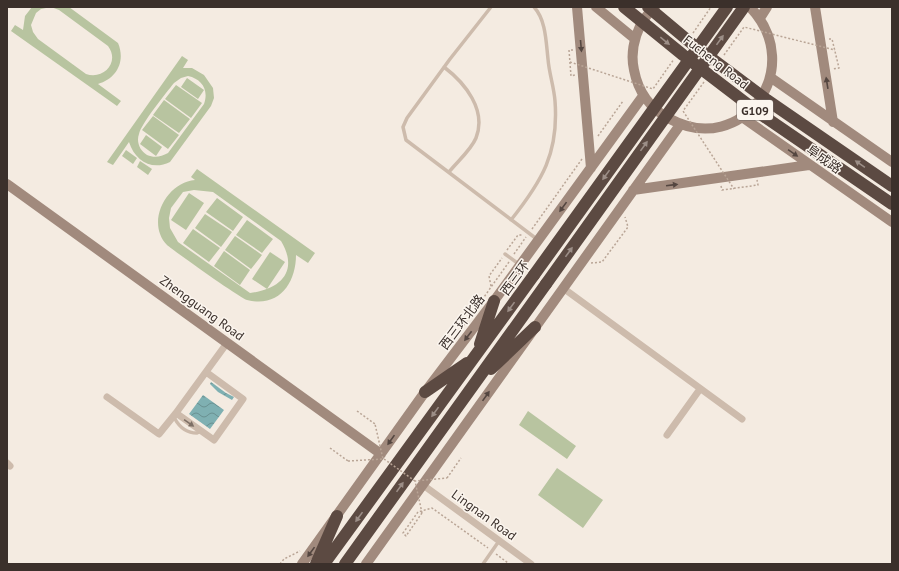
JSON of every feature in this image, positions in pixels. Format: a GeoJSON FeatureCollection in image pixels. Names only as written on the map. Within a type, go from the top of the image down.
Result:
{"type":"FeatureCollection","features":[{"type":"Feature","properties":{"kind":"highway","name":"Fucheng Road"},"geometry":{"type":"LineString","coordinates":[[624,7],[682,55],[759,113],[892,204]]}},
{"type":"Feature","properties":{"kind":"highway","name":"Fucheng Road"},"geometry":{"type":"LineString","coordinates":[[648,7],[691,43],[767,100],[892,186]]}},
{"type":"Feature","properties":{"kind":"highway","name":"西三环"},"geometry":{"type":"LineString","coordinates":[[324,564],[476,356],[727,7]]}},
{"type":"Feature","properties":{"kind":"highway"},"geometry":{"type":"LineString","coordinates":[[345,564],[744,7]]}},
{"type":"Feature","properties":{"kind":"highway"},"geometry":{"type":"LineString","coordinates":[[425,392],[476,356],[494,301]]}},
{"type":"Feature","properties":{"kind":"highway"},"geometry":{"type":"LineString","coordinates":[[468,391],[535,327]]}},
{"type":"Feature","properties":{"kind":"highway"},"geometry":{"type":"LineString","coordinates":[[316,564],[337,516]]}},
{"type":"Feature","properties":{"kind":"street"},"geometry":{"type":"LineString","coordinates":[[577,7],[591,168]]}},
{"type":"Feature","properties":{"kind":"street"},"geometry":{"type":"LineString","coordinates":[[596,7],[635,40]]}},
{"type":"Feature","properties":{"kind":"street"},"geometry":{"type":"LineString","coordinates":[[655,7],[641,24],[635,40],[633,66],[636,81],[643,96],[660,114],[680,125],[697,128],[715,128],[731,123],[742,117],[760,98],[770,77],[773,62],[771,44],[767,31],[760,18],[750,7]]}},
{"type":"Feature","properties":{"kind":"street"},"geometry":{"type":"LineString","coordinates":[[760,18],[767,7]]}},
{"type":"Feature","properties":{"kind":"street"},"geometry":{"type":"LineString","coordinates":[[815,7],[833,122]]}},
{"type":"Feature","properties":{"kind":"street"},"geometry":{"type":"LineString","coordinates":[[770,77],[892,162]]}},
{"type":"Feature","properties":{"kind":"street","name":"西三环北路"},"geometry":{"type":"LineString","coordinates":[[302,564],[382,456],[425,392],[539,240],[643,96]]}},
{"type":"Feature","properties":{"kind":"street","name":"阜成路"},"geometry":{"type":"LineString","coordinates":[[742,117],[780,141],[809,165],[892,222]]}},
{"type":"Feature","properties":{"kind":"street"},"geometry":{"type":"LineString","coordinates":[[366,564],[419,483],[535,327],[680,125]]}},
{"type":"Feature","properties":{"kind":"street"},"geometry":{"type":"LineString","coordinates":[[634,190],[809,165]]}},
{"type":"Feature","properties":{"kind":"street","name":"Zhengguang Road"},"geometry":{"type":"LineString","coordinates":[[7,184],[382,456]]}},
{"type":"Feature","properties":{"kind":"street"},"geometry":{"type":"LineString","coordinates":[[881,214],[892,199]]}},
{"type":"Feature","properties":{"kind":"street"},"geometry":{"type":"LineString","coordinates":[[563,288],[742,419]]}},
{"type":"Feature","properties":{"kind":"street"},"geometry":{"type":"LineString","coordinates":[[107,396],[159,434],[227,343]]}},
{"type":"Feature","properties":{"kind":"street"},"geometry":{"type":"LineString","coordinates":[[176,413],[214,440],[243,399],[206,372]]}},
{"type":"Feature","properties":{"kind":"street"},"geometry":{"type":"LineString","coordinates":[[667,435],[700,389]]}},
{"type":"Feature","properties":{"kind":"street","name":"Lingnan Road"},"geometry":{"type":"LineString","coordinates":[[419,483],[531,564]]}},
{"type":"Feature","properties":{"kind":"lane"},"geometry":{"type":"LineString","coordinates":[[491,7],[444,67],[407,118],[403,127],[406,140],[528,234],[539,240]]}},
{"type":"Feature","properties":{"kind":"lane"},"geometry":{"type":"LineString","coordinates":[[511,220],[531,195],[543,174],[551,152],[556,129],[555,100],[550,78],[542,19],[534,7]]}},
{"type":"Feature","properties":{"kind":"lane"},"geometry":{"type":"LineString","coordinates":[[444,67],[456,76],[465,86],[475,103],[478,122],[476,138],[449,172]]}},
{"type":"Feature","properties":{"kind":"lane"},"geometry":{"type":"LineString","coordinates":[[785,134],[867,192]]}},
{"type":"Feature","properties":{"kind":"lane"},"geometry":{"type":"LineString","coordinates":[[504,254],[520,265]]}},
{"type":"Feature","properties":{"kind":"lane"},"geometry":{"type":"LineString","coordinates":[[483,564],[500,541]]}},
{"type":"Feature","properties":{"kind":"path"},"geometry":{"type":"LineString","coordinates":[[692,34],[711,7]]}},
{"type":"Feature","properties":{"kind":"path"},"geometry":{"type":"LineString","coordinates":[[723,56],[744,27],[835,50]]}},
{"type":"Feature","properties":{"kind":"path"},"geometry":{"type":"LineString","coordinates":[[832,38],[839,68]]}},
{"type":"Feature","properties":{"kind":"path"},"geometry":{"type":"LineString","coordinates":[[568,50],[571,76]]}},
{"type":"Feature","properties":{"kind":"path"},"geometry":{"type":"LineString","coordinates":[[570,62],[653,89],[674,60]]}},
{"type":"Feature","properties":{"kind":"path"},"geometry":{"type":"LineString","coordinates":[[704,82],[684,111],[734,189]]}},
{"type":"Feature","properties":{"kind":"path"},"geometry":{"type":"LineString","coordinates":[[456,336],[623,100]]}},
{"type":"Feature","properties":{"kind":"path"},"geometry":{"type":"LineString","coordinates":[[722,190],[758,185]]}},
{"type":"Feature","properties":{"kind":"path"},"geometry":{"type":"LineString","coordinates":[[580,265],[602,262],[628,227],[622,205]]}},
{"type":"Feature","properties":{"kind":"path"},"geometry":{"type":"LineString","coordinates":[[357,411],[375,424],[382,456],[419,483],[447,478],[461,458]]}},
{"type":"Feature","properties":{"kind":"path"},"geometry":{"type":"LineString","coordinates":[[330,448],[348,461],[382,456]]}},
{"type":"Feature","properties":{"kind":"path"},"geometry":{"type":"LineString","coordinates":[[419,483],[422,513],[406,536],[403,533],[418,512],[432,508],[508,563]]}},
{"type":"Feature","properties":{"kind":"path"},"geometry":{"type":"LineString","coordinates":[[280,564],[284,559],[304,549]]}},
{"type":"Feature","properties":{"kind":"green space"},"geometry":{"type":"Polygon","coordinates":[[[32,7],[51,7],[69,7],[118,43],[121,57],[118,69],[110,78],[98,84],[121,101],[117,106],[11,31],[15,25],[23,30],[25,16],[32,7]],[[51,7],[41,9],[36,13],[31,25],[33,32],[38,39],[86,74],[93,75],[104,72],[111,63],[112,58],[108,46],[59,10],[51,7]]]}},
{"type":"Feature","properties":{"kind":"green space"},"geometry":{"type":"Polygon","coordinates":[[[182,56],[188,60],[183,68],[192,68],[204,75],[213,88],[214,98],[211,106],[170,162],[163,165],[151,165],[140,159],[135,154],[129,142],[113,165],[107,162],[182,56]],[[188,76],[181,78],[174,83],[144,123],[138,137],[138,143],[147,155],[158,157],[168,153],[204,104],[206,94],[205,90],[201,82],[188,76]]]}},
{"type":"Feature","properties":{"kind":"green space"},"geometry":{"type":"Polygon","coordinates":[[[187,78],[204,90],[198,99],[181,87],[187,78]]]}},
{"type":"Feature","properties":{"kind":"green space"},"geometry":{"type":"Polygon","coordinates":[[[176,85],[202,103],[191,118],[165,99],[176,85]]]}},
{"type":"Feature","properties":{"kind":"green space"},"geometry":{"type":"Polygon","coordinates":[[[164,100],[190,119],[179,133],[153,115],[164,100]]]}},
{"type":"Feature","properties":{"kind":"green space"},"geometry":{"type":"Polygon","coordinates":[[[153,116],[179,135],[168,149],[142,130],[153,116]]]}},
{"type":"Feature","properties":{"kind":"green space"},"geometry":{"type":"Polygon","coordinates":[[[146,135],[162,147],[156,156],[140,144],[146,135]]]}},
{"type":"Feature","properties":{"kind":"green space"},"geometry":{"type":"Polygon","coordinates":[[[126,150],[137,158],[133,164],[122,156],[126,150]]]}},
{"type":"Feature","properties":{"kind":"green space"},"geometry":{"type":"Polygon","coordinates":[[[140,161],[152,169],[148,175],[137,167],[140,161]]]}},
{"type":"Feature","properties":{"kind":"green space"},"geometry":{"type":"Polygon","coordinates":[[[197,169],[315,253],[308,263],[296,255],[293,275],[289,284],[277,297],[258,302],[247,300],[220,283],[167,245],[161,236],[158,225],[162,205],[168,195],[176,188],[185,182],[195,180],[191,177],[197,169]],[[194,190],[183,192],[171,208],[169,218],[170,228],[178,242],[250,293],[261,291],[278,283],[284,277],[287,270],[288,261],[281,241],[213,192],[194,190]]]}},
{"type":"Feature","properties":{"kind":"green space"},"geometry":{"type":"Polygon","coordinates":[[[189,193],[204,203],[186,230],[171,220],[189,193]]]}},
{"type":"Feature","properties":{"kind":"green space"},"geometry":{"type":"Polygon","coordinates":[[[217,198],[243,217],[233,231],[206,212],[217,198]]]}},
{"type":"Feature","properties":{"kind":"green space"},"geometry":{"type":"Polygon","coordinates":[[[205,214],[232,232],[221,247],[195,228],[205,214]]]}},
{"type":"Feature","properties":{"kind":"green space"},"geometry":{"type":"Polygon","coordinates":[[[247,220],[273,239],[262,253],[236,235],[247,220]]]}},
{"type":"Feature","properties":{"kind":"green space"},"geometry":{"type":"Polygon","coordinates":[[[193,229],[220,248],[209,262],[183,243],[193,229]]]}},
{"type":"Feature","properties":{"kind":"green space"},"geometry":{"type":"Polygon","coordinates":[[[235,236],[262,255],[251,269],[225,250],[235,236]]]}},
{"type":"Feature","properties":{"kind":"green space"},"geometry":{"type":"Polygon","coordinates":[[[224,251],[250,270],[240,285],[214,266],[224,251]]]}},
{"type":"Feature","properties":{"kind":"green space"},"geometry":{"type":"Polygon","coordinates":[[[270,252],[285,262],[267,289],[252,279],[270,252]]]}},
{"type":"Feature","properties":{"kind":"green space"},"geometry":{"type":"Polygon","coordinates":[[[528,411],[576,446],[567,459],[519,425],[528,411]]]}},
{"type":"Feature","properties":{"kind":"green space"},"geometry":{"type":"Polygon","coordinates":[[[557,468],[603,500],[583,528],[538,495],[557,468]]]}},
{"type":"Feature","properties":{"kind":"water"},"geometry":{"type":"Polygon","coordinates":[[[211,382],[234,397],[232,400],[218,392],[210,384],[211,382]]]}},
{"type":"Feature","properties":{"kind":"water"},"geometry":{"type":"Polygon","coordinates":[[[203,395],[224,410],[210,429],[189,414],[203,395]]]}}]}
